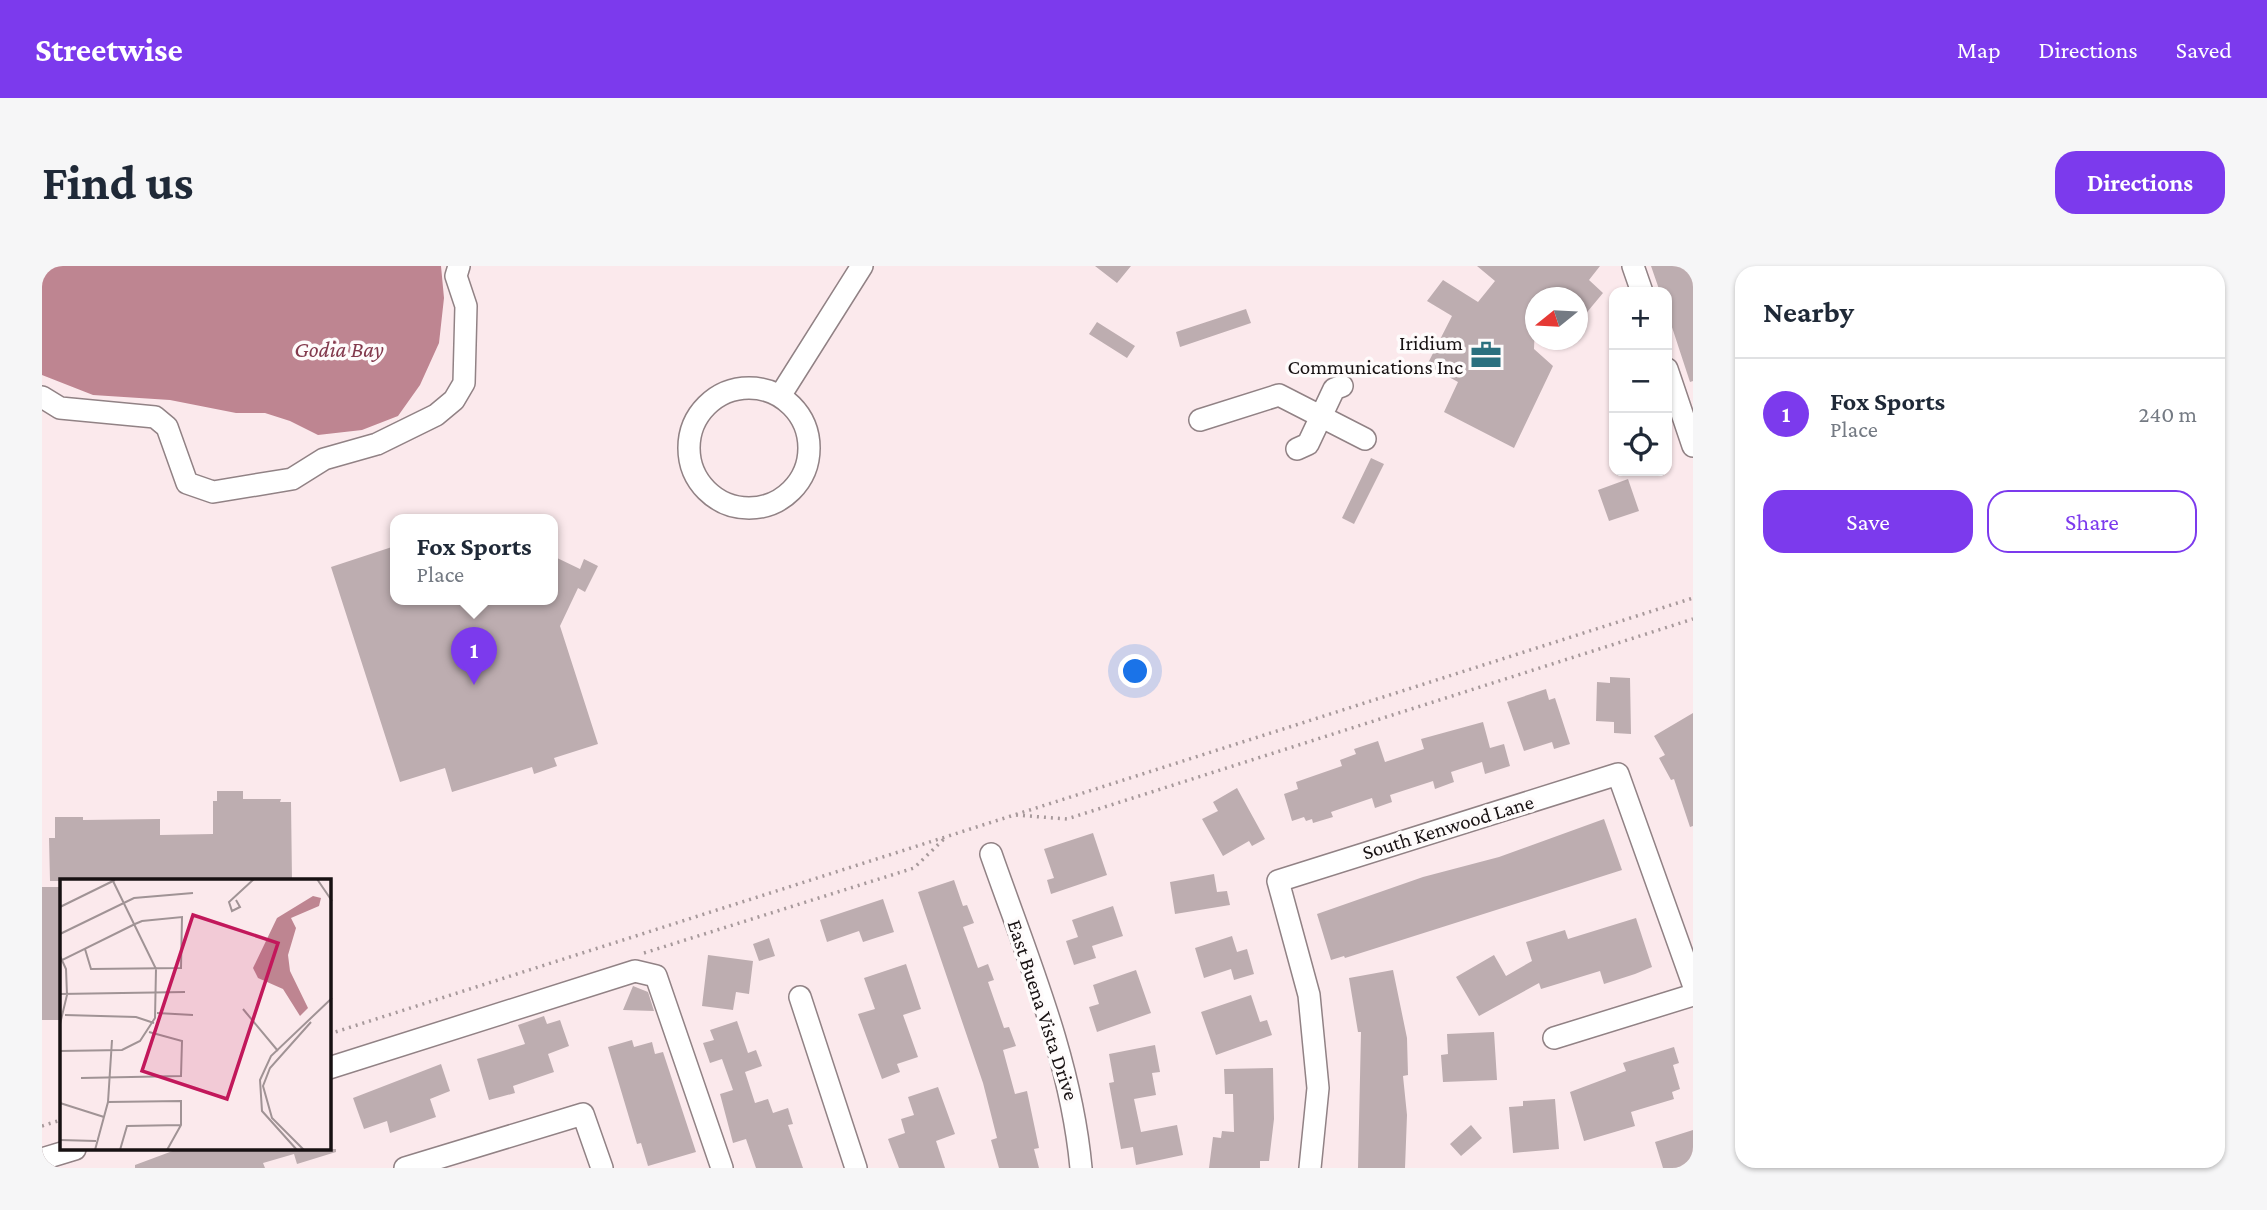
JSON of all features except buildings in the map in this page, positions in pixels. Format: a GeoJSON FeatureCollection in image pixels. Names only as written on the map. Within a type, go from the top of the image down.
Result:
{"type":"FeatureCollection","features":[{"type":"Feature","properties":{"kind":"street"},"geometry":{"type":"LineString","coordinates":[[42,397],[60,408],[155,417],[167,427],[187,483],[213,492],[292,479],[324,459],[377,444],[400,433],[436,415],[454,400],[464,383],[466,306],[456,276],[459,266]]}},
{"type":"Feature","properties":{"kind":"street"},"geometry":{"type":"LineString","coordinates":[[780,396],[862,266]]}},
{"type":"Feature","properties":{"kind":"street"},"geometry":{"type":"LineString","coordinates":[[1633,266],[1640,287]]}},
{"type":"Feature","properties":{"kind":"street"},"geometry":{"type":"LineString","coordinates":[[1672,384],[1693,446]]}},
{"type":"Feature","properties":{"kind":"street"},"geometry":{"type":"LineString","coordinates":[[1297,449],[1308,444],[1334,389],[1342,386]]}},
{"type":"Feature","properties":{"kind":"street"},"geometry":{"type":"LineString","coordinates":[[741,388],[761,389],[780,396],[795,409],[805,426],[810,445],[808,465],[799,482],[786,497],[769,506],[749,509],[730,506],[712,496],[698,481],[691,463],[689,443],[694,423],[706,406],[722,394],[741,388]]}},
{"type":"Feature","properties":{"kind":"street"},"geometry":{"type":"LineString","coordinates":[[1200,420],[1279,395],[1365,439]]}},
{"type":"Feature","properties":{"kind":"street","name":"South Kenwood Lane"},"geometry":{"type":"LineString","coordinates":[[1310,1168],[1318,1088],[1309,995],[1278,881],[1618,774],[1693,984]]}},
{"type":"Feature","properties":{"kind":"street","name":"East Buena Vista Drive"},"geometry":{"type":"LineString","coordinates":[[991,854],[1054,1032],[1075,1110],[1081,1168]]}},
{"type":"Feature","properties":{"kind":"street"},"geometry":{"type":"LineString","coordinates":[[331,1067],[635,971],[656,976],[722,1168]]}},
{"type":"Feature","properties":{"kind":"street"},"geometry":{"type":"LineString","coordinates":[[1553,1038],[1693,995]]}},
{"type":"Feature","properties":{"kind":"street"},"geometry":{"type":"LineString","coordinates":[[800,997],[856,1168]]}},
{"type":"Feature","properties":{"kind":"street"},"geometry":{"type":"LineString","coordinates":[[405,1168],[583,1114],[602,1168]]}},
{"type":"Feature","properties":{"kind":"street"},"geometry":{"type":"LineString","coordinates":[[42,1159],[72,1150]]}},
{"type":"Feature","properties":{"kind":"path"},"geometry":{"type":"LineString","coordinates":[[331,1033],[1693,598]]}},
{"type":"Feature","properties":{"kind":"path"},"geometry":{"type":"LineString","coordinates":[[1012,815],[1067,819],[1693,620]]}},
{"type":"Feature","properties":{"kind":"path"},"geometry":{"type":"LineString","coordinates":[[42,1126],[60,1120]]}},
{"type":"Feature","properties":{"kind":"water","name":"Godia Bay"},"geometry":{"type":"Polygon","coordinates":[[[42,266],[441,266],[444,298],[439,343],[420,385],[398,416],[362,430],[318,435],[290,421],[265,413],[236,413],[170,400],[93,395],[42,375],[42,266]]]}},
{"type":"Feature","properties":{"kind":"place","name":"Iridium Communications Inc"},"geometry":{"type":"Point","coordinates":[1486,355]}},
{"type":"Feature","properties":{"kind":"place","name":"Fox Sports"},"geometry":{"type":"Point","coordinates":[474,685]}}]}
